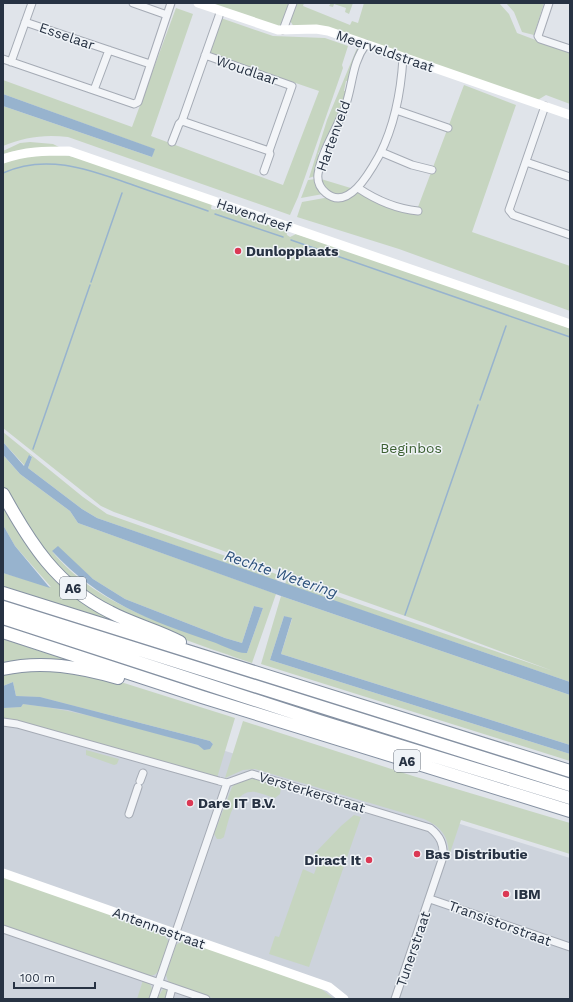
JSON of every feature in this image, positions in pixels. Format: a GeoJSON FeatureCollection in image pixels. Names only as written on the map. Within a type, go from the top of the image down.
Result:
{"type":"FeatureCollection","features":[{"type":"Feature","properties":{"kind":"highway","name":"A6"},"geometry":{"type":"LineString","coordinates":[[3,494],[30,542],[60,577],[75,590],[109,612],[178,641],[271,691],[570,785]]}},
{"type":"Feature","properties":{"kind":"highway","name":"A6"},"geometry":{"type":"LineString","coordinates":[[3,593],[251,680]]}},
{"type":"Feature","properties":{"kind":"highway","name":"A6"},"geometry":{"type":"LineString","coordinates":[[3,607],[251,680],[570,771]]}},
{"type":"Feature","properties":{"kind":"highway","name":"A6"},"geometry":{"type":"LineString","coordinates":[[69,615],[212,659]]}},
{"type":"Feature","properties":{"kind":"highway","name":"A6"},"geometry":{"type":"LineString","coordinates":[[3,618],[246,697],[570,798]]}},
{"type":"Feature","properties":{"kind":"highway","name":"A6"},"geometry":{"type":"LineString","coordinates":[[3,632],[202,697],[570,811]]}},
{"type":"Feature","properties":{"kind":"highway","name":"A6"},"geometry":{"type":"LineString","coordinates":[[3,669],[44,664],[64,665],[84,668],[156,688],[202,697]]}},
{"type":"Feature","properties":{"kind":"street","name":"Esselaar"},"geometry":{"type":"LineString","coordinates":[[11,62],[32,3]]}},
{"type":"Feature","properties":{"kind":"street"},"geometry":{"type":"LineString","coordinates":[[133,3],[167,15]]}},
{"type":"Feature","properties":{"kind":"street"},"geometry":{"type":"LineString","coordinates":[[3,59],[134,104],[138,102],[171,3]]}},
{"type":"Feature","properties":{"kind":"street","name":"Meerveldstraat"},"geometry":{"type":"LineString","coordinates":[[198,3],[269,28],[283,30],[323,30],[570,115]]}},
{"type":"Feature","properties":{"kind":"street"},"geometry":{"type":"LineString","coordinates":[[283,30],[293,3]]}},
{"type":"Feature","properties":{"kind":"street"},"geometry":{"type":"LineString","coordinates":[[549,3],[538,36],[540,39],[570,50]]}},
{"type":"Feature","properties":{"kind":"street","name":"Woudlaar"},"geometry":{"type":"LineString","coordinates":[[172,142],[179,124],[182,121],[220,11]]}},
{"type":"Feature","properties":{"kind":"street","name":"Esselaar"},"geometry":{"type":"LineString","coordinates":[[26,22],[150,64]]}},
{"type":"Feature","properties":{"kind":"street","name":"Hartenveld"},"geometry":{"type":"LineString","coordinates":[[358,188],[344,196],[329,195],[321,188],[318,175],[324,152],[337,127],[346,104],[354,68],[366,44]]}},
{"type":"Feature","properties":{"kind":"street","name":"Esselaar"},"geometry":{"type":"LineString","coordinates":[[94,90],[109,50]]}},
{"type":"Feature","properties":{"kind":"street","name":"Woudlaar"},"geometry":{"type":"LineString","coordinates":[[205,55],[292,86],[269,151],[270,154],[264,170]]}},
{"type":"Feature","properties":{"kind":"street"},"geometry":{"type":"LineString","coordinates":[[403,58],[396,110],[381,152],[358,188],[376,199],[400,208],[418,211]]}},
{"type":"Feature","properties":{"kind":"street"},"geometry":{"type":"LineString","coordinates":[[545,106],[509,210],[510,213],[570,235]]}},
{"type":"Feature","properties":{"kind":"street"},"geometry":{"type":"LineString","coordinates":[[396,110],[448,128]]}},
{"type":"Feature","properties":{"kind":"street"},"geometry":{"type":"LineString","coordinates":[[182,121],[269,151]]}},
{"type":"Feature","properties":{"kind":"street","name":"Havendreef"},"geometry":{"type":"LineString","coordinates":[[3,159],[17,154],[39,151],[69,151],[570,324]]}},
{"type":"Feature","properties":{"kind":"street"},"geometry":{"type":"LineString","coordinates":[[381,152],[412,165],[432,170]]}},
{"type":"Feature","properties":{"kind":"street"},"geometry":{"type":"LineString","coordinates":[[526,162],[570,177]]}},
{"type":"Feature","properties":{"kind":"street"},"geometry":{"type":"LineString","coordinates":[[3,722],[17,724],[172,769],[227,783],[153,999]]}},
{"type":"Feature","properties":{"kind":"street"},"geometry":{"type":"LineString","coordinates":[[129,814],[143,772]]}},
{"type":"Feature","properties":{"kind":"street","name":"Versterkerstraat"},"geometry":{"type":"LineString","coordinates":[[227,783],[252,774],[425,825],[437,834],[444,848],[442,864],[430,899]]}},
{"type":"Feature","properties":{"kind":"street","name":"Antennestraat"},"geometry":{"type":"LineString","coordinates":[[3,873],[329,987],[344,999]]}},
{"type":"Feature","properties":{"kind":"street","name":"Transistorstraat"},"geometry":{"type":"LineString","coordinates":[[430,899],[570,947]]}},
{"type":"Feature","properties":{"kind":"street","name":"Tunerstraat"},"geometry":{"type":"LineString","coordinates":[[395,999],[430,899]]}},
{"type":"Feature","properties":{"kind":"street"},"geometry":{"type":"LineString","coordinates":[[3,929],[206,999]]}},
{"type":"Feature","properties":{"kind":"street","name":"Antennestraat"},"geometry":{"type":"LineString","coordinates":[[315,983],[329,990],[339,999]]}},
{"type":"Feature","properties":{"kind":"street"},"geometry":{"type":"LineString","coordinates":[[169,999],[172,988]]}},
{"type":"Feature","properties":{"kind":"shaded area"},"geometry":{"type":"Polygon","coordinates":[[[38,693],[570,858],[570,999],[3,999],[3,698],[38,693]]]}},
{"type":"Feature","properties":{"kind":"green space"},"geometry":{"type":"Polygon","coordinates":[[[207,3],[289,3],[281,25],[277,27],[207,3]]]}},
{"type":"Feature","properties":{"kind":"green space"},"geometry":{"type":"Polygon","coordinates":[[[295,3],[304,3],[303,6],[350,25],[352,21],[358,23],[364,3],[499,3],[509,14],[517,33],[570,53],[570,104],[546,95],[536,101],[359,39],[294,27],[289,19],[295,3]]]}},
{"type":"Feature","properties":{"kind":"green space"},"geometry":{"type":"Polygon","coordinates":[[[331,3],[353,3],[349,14],[345,12],[346,8],[334,4],[333,7],[329,6],[331,3]]]}},
{"type":"Feature","properties":{"kind":"green space"},"geometry":{"type":"Polygon","coordinates":[[[506,3],[544,3],[534,35],[522,32],[514,12],[506,3]]]}},
{"type":"Feature","properties":{"kind":"green space"},"geometry":{"type":"Polygon","coordinates":[[[176,8],[193,14],[151,136],[283,185],[319,91],[208,53],[218,17],[273,36],[325,38],[348,46],[342,65],[343,68],[298,197],[290,215],[68,137],[35,137],[19,140],[3,146],[3,106],[152,157],[154,149],[3,94],[3,80],[132,127],[176,8]]]}},
{"type":"Feature","properties":{"kind":"green space"},"geometry":{"type":"Polygon","coordinates":[[[357,48],[360,49],[351,69],[348,81],[346,81],[344,101],[342,101],[334,124],[318,154],[321,156],[315,176],[309,178],[327,120],[357,48]]]}},
{"type":"Feature","properties":{"kind":"green space"},"geometry":{"type":"Polygon","coordinates":[[[464,85],[516,105],[472,232],[570,266],[570,311],[399,249],[297,217],[302,202],[358,192],[386,207],[415,215],[464,85]]]}},
{"type":"Feature","properties":{"kind":"green space"},"geometry":{"type":"Polygon","coordinates":[[[30,142],[53,144],[63,149],[15,151],[3,154],[3,151],[20,143],[30,142]]]}},
{"type":"Feature","properties":{"kind":"green space","name":"Beginbos"},"geometry":{"type":"Polygon","coordinates":[[[28,155],[65,155],[78,158],[212,203],[211,209],[215,210],[218,206],[286,230],[287,235],[290,237],[296,234],[319,241],[570,328],[570,682],[285,584],[287,579],[553,671],[301,579],[288,574],[288,572],[281,569],[280,571],[114,512],[101,506],[3,428],[3,163],[28,155]]]}},
{"type":"Feature","properties":{"kind":"green space"},"geometry":{"type":"Polygon","coordinates":[[[316,179],[323,194],[301,198],[308,180],[316,179]]]}},
{"type":"Feature","properties":{"kind":"green space"},"geometry":{"type":"Polygon","coordinates":[[[321,179],[354,189],[343,194],[334,194],[327,189],[321,179]]]}},
{"type":"Feature","properties":{"kind":"green space"},"geometry":{"type":"Polygon","coordinates":[[[3,432],[83,497],[107,514],[279,575],[277,581],[97,518],[82,509],[28,468],[32,457],[30,455],[25,466],[3,442],[3,432]]]}},
{"type":"Feature","properties":{"kind":"green space"},"geometry":{"type":"Polygon","coordinates":[[[3,455],[20,474],[70,511],[78,523],[276,594],[252,663],[186,640],[122,612],[93,595],[66,574],[43,550],[8,497],[3,483],[3,455]],[[52,551],[71,571],[93,588],[117,603],[168,625],[247,653],[263,608],[254,606],[242,643],[225,638],[125,599],[93,579],[77,565],[52,551]]]}},
{"type":"Feature","properties":{"kind":"green space"},"geometry":{"type":"Polygon","coordinates":[[[3,499],[53,573],[160,637],[3,586],[3,573],[51,587],[15,546],[3,525],[3,499]]]}},
{"type":"Feature","properties":{"kind":"green space"},"geometry":{"type":"Polygon","coordinates":[[[281,596],[570,695],[570,745],[281,654],[292,619],[284,616],[270,660],[570,754],[570,761],[261,664],[281,596]]]}},
{"type":"Feature","properties":{"kind":"green space"},"geometry":{"type":"Polygon","coordinates":[[[3,639],[92,668],[3,664],[3,639]]]}},
{"type":"Feature","properties":{"kind":"green space"},"geometry":{"type":"Polygon","coordinates":[[[36,669],[80,673],[124,683],[235,718],[217,778],[3,719],[3,708],[21,707],[23,704],[68,711],[111,721],[198,745],[204,750],[213,744],[210,741],[40,697],[16,696],[13,682],[3,686],[3,674],[36,669]]]}},
{"type":"Feature","properties":{"kind":"green space"},"geometry":{"type":"Polygon","coordinates":[[[243,721],[413,776],[570,823],[570,854],[461,820],[449,856],[449,849],[443,833],[435,825],[424,819],[255,769],[243,770],[225,778],[243,721]]]}},
{"type":"Feature","properties":{"kind":"green space"},"geometry":{"type":"Polygon","coordinates":[[[86,750],[119,759],[117,764],[114,765],[86,755],[86,750]]]}},
{"type":"Feature","properties":{"kind":"green space"},"geometry":{"type":"Polygon","coordinates":[[[252,778],[281,787],[280,794],[275,798],[257,792],[245,793],[240,797],[232,810],[224,837],[217,839],[214,834],[232,787],[239,780],[252,778]]]}},
{"type":"Feature","properties":{"kind":"green space"},"geometry":{"type":"Polygon","coordinates":[[[354,815],[361,817],[309,967],[269,954],[275,936],[279,937],[303,869],[314,874],[320,858],[313,855],[341,826],[354,815]]]}},
{"type":"Feature","properties":{"kind":"green space"},"geometry":{"type":"Polygon","coordinates":[[[3,877],[162,932],[169,942],[161,968],[154,975],[150,976],[3,925],[3,877]]]}},
{"type":"Feature","properties":{"kind":"green space"},"geometry":{"type":"Polygon","coordinates":[[[183,940],[319,987],[334,999],[215,999],[172,984],[168,981],[166,975],[176,945],[183,940]]]}},
{"type":"Feature","properties":{"kind":"green space"},"geometry":{"type":"Polygon","coordinates":[[[143,980],[150,984],[153,991],[150,999],[137,999],[143,980]]]}},
{"type":"Feature","properties":{"kind":"green space"},"geometry":{"type":"Polygon","coordinates":[[[163,989],[171,989],[169,999],[157,999],[163,989]]]}},
{"type":"Feature","properties":{"kind":"water"},"geometry":{"type":"Polygon","coordinates":[[[3,94],[155,149],[152,157],[3,106],[3,94]]]}},
{"type":"Feature","properties":{"kind":"water"},"geometry":{"type":"Polygon","coordinates":[[[3,442],[24,466],[29,455],[32,457],[28,468],[82,509],[97,518],[570,682],[570,695],[281,596],[78,523],[70,511],[20,474],[3,455],[3,442]]]}},
{"type":"Feature","properties":{"kind":"water"},"geometry":{"type":"Polygon","coordinates":[[[3,525],[15,546],[50,588],[3,573],[3,525]]]}},
{"type":"Feature","properties":{"kind":"water"},"geometry":{"type":"Polygon","coordinates":[[[58,546],[93,579],[125,599],[225,638],[242,643],[254,606],[263,608],[247,653],[235,651],[168,626],[126,607],[88,583],[70,568],[52,551],[58,546]]]}},
{"type":"Feature","properties":{"kind":"water"},"geometry":{"type":"Polygon","coordinates":[[[284,616],[292,618],[281,654],[570,745],[570,754],[270,660],[284,616]]]}},
{"type":"Feature","properties":{"kind":"water"},"geometry":{"type":"Polygon","coordinates":[[[13,682],[16,696],[40,697],[210,741],[213,744],[210,749],[204,750],[198,745],[68,710],[23,704],[21,707],[3,708],[3,686],[13,682]]]}},
{"type":"Feature","properties":{"kind":"waterway"},"geometry":{"type":"LineString","coordinates":[[3,173],[19,167],[36,164],[52,164],[85,169],[208,211]]}},
{"type":"Feature","properties":{"kind":"waterway"},"geometry":{"type":"LineString","coordinates":[[91,282],[122,193]]}},
{"type":"Feature","properties":{"kind":"waterway"},"geometry":{"type":"LineString","coordinates":[[215,214],[283,237]]}},
{"type":"Feature","properties":{"kind":"waterway"},"geometry":{"type":"LineString","coordinates":[[291,240],[570,337]]}},
{"type":"Feature","properties":{"kind":"waterway"},"geometry":{"type":"LineString","coordinates":[[33,449],[90,285]]}},
{"type":"Feature","properties":{"kind":"waterway"},"geometry":{"type":"LineString","coordinates":[[480,400],[506,326]]}},
{"type":"Feature","properties":{"kind":"waterway"},"geometry":{"type":"LineString","coordinates":[[405,615],[478,405]]}},
{"type":"Feature","properties":{"kind":"place","name":"Dunlopplaats"},"geometry":{"type":"Point","coordinates":[238,251]}},
{"type":"Feature","properties":{"kind":"place","name":"Dare IT B.V."},"geometry":{"type":"Point","coordinates":[190,803]}},
{"type":"Feature","properties":{"kind":"place","name":"Bas Distributie"},"geometry":{"type":"Point","coordinates":[417,854]}},
{"type":"Feature","properties":{"kind":"place","name":"Diract It"},"geometry":{"type":"Point","coordinates":[369,860]}},
{"type":"Feature","properties":{"kind":"place","name":"IBM"},"geometry":{"type":"Point","coordinates":[506,894]}},
{"type":"Feature","properties":{"kind":"water label","name":"Rechte Wetering"},"geometry":{"type":"Point","coordinates":[281,574]}}]}
